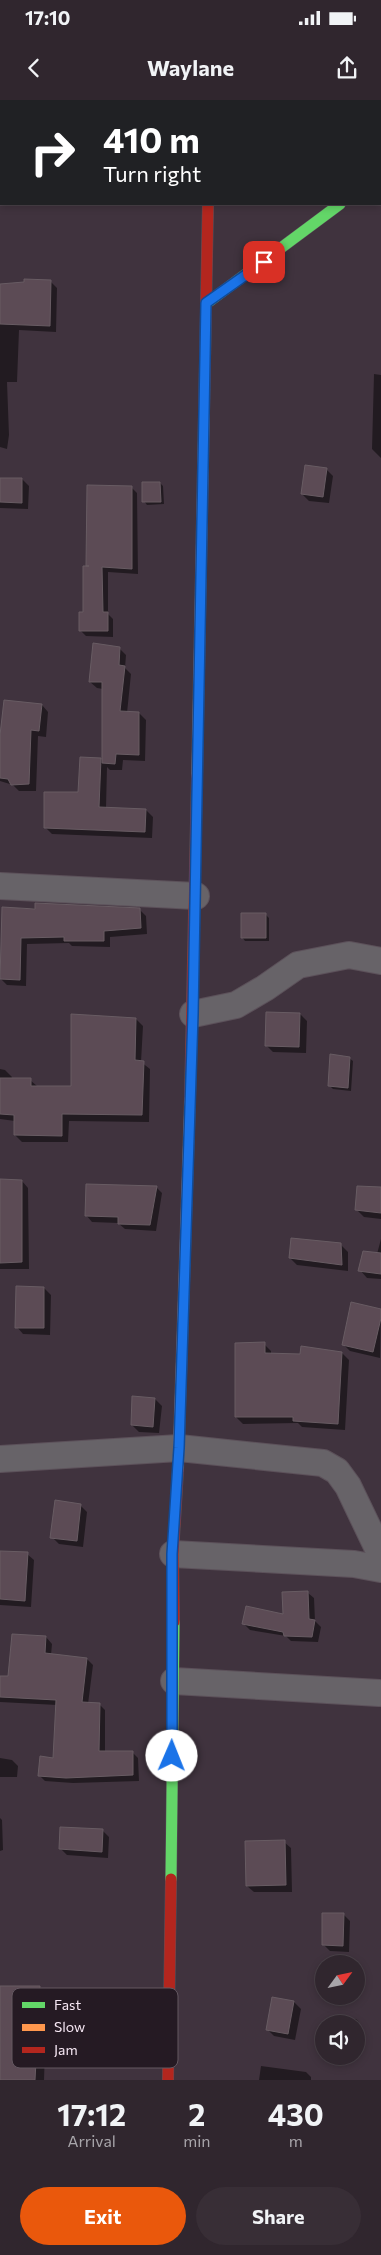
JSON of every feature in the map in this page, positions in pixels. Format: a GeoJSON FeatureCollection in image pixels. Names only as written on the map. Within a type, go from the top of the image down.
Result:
{"type":"FeatureCollection","features":[{"type":"Feature","properties":{"kind":"main road"},"geometry":{"type":"LineString","coordinates":[[169,1988],[174,1681],[172,1554],[179,1448],[193,1014],[208,205]]}},
{"type":"Feature","properties":{"kind":"main road"},"geometry":{"type":"LineString","coordinates":[[206,303],[339,205]]}},
{"type":"Feature","properties":{"kind":"street"},"geometry":{"type":"LineString","coordinates":[[0,886],[196,896]]}},
{"type":"Feature","properties":{"kind":"street"},"geometry":{"type":"LineString","coordinates":[[193,1014],[236,1005],[298,965],[349,955],[381,961]]}},
{"type":"Feature","properties":{"kind":"street"},"geometry":{"type":"LineString","coordinates":[[0,1459],[179,1448],[323,1463],[337,1471],[348,1486],[381,1555]]}},
{"type":"Feature","properties":{"kind":"street"},"geometry":{"type":"LineString","coordinates":[[172,1554],[354,1564],[381,1569]]}},
{"type":"Feature","properties":{"kind":"street"},"geometry":{"type":"LineString","coordinates":[[174,1681],[379,1693]]}},
{"type":"Feature","properties":{"kind":"building"},"geometry":{"type":"Polygon","coordinates":[[[24,279],[51,280],[50,326],[0,324],[0,284],[24,282],[24,279]]]}},
{"type":"Feature","properties":{"kind":"building"},"geometry":{"type":"Polygon","coordinates":[[[305,465],[327,468],[323,497],[301,494],[305,465]]]}},
{"type":"Feature","properties":{"kind":"building"},"geometry":{"type":"Polygon","coordinates":[[[0,478],[22,478],[22,503],[0,502],[0,478]]]}},
{"type":"Feature","properties":{"kind":"building"},"geometry":{"type":"Polygon","coordinates":[[[142,482],[160,482],[161,502],[142,502],[142,482]]]}},
{"type":"Feature","properties":{"kind":"building"},"geometry":{"type":"Polygon","coordinates":[[[87,485],[132,486],[132,569],[102,567],[103,612],[108,612],[108,631],[79,631],[79,612],[83,612],[83,566],[86,566],[87,485]]]}},
{"type":"Feature","properties":{"kind":"building"},"geometry":{"type":"Polygon","coordinates":[[[93,643],[120,647],[119,665],[125,666],[120,711],[139,712],[139,755],[116,754],[115,764],[102,763],[102,682],[89,682],[93,643]]]}},
{"type":"Feature","properties":{"kind":"building"},"geometry":{"type":"Polygon","coordinates":[[[4,700],[42,704],[39,731],[31,730],[29,784],[11,785],[8,779],[0,778],[0,735],[4,700]]]}},
{"type":"Feature","properties":{"kind":"building"},"geometry":{"type":"Polygon","coordinates":[[[80,757],[101,758],[99,807],[146,809],[145,832],[44,828],[44,792],[78,792],[80,757]]]}},
{"type":"Feature","properties":{"kind":"building"},"geometry":{"type":"Polygon","coordinates":[[[35,903],[140,908],[141,928],[104,931],[104,941],[64,941],[64,937],[21,938],[20,980],[0,979],[2,907],[35,909],[35,903]]]}},
{"type":"Feature","properties":{"kind":"building"},"geometry":{"type":"Polygon","coordinates":[[[241,913],[266,913],[266,938],[241,938],[241,913]]]}},
{"type":"Feature","properties":{"kind":"building"},"geometry":{"type":"Polygon","coordinates":[[[266,1012],[300,1013],[299,1047],[265,1046],[266,1012]]]}},
{"type":"Feature","properties":{"kind":"building"},"geometry":{"type":"Polygon","coordinates":[[[71,1014],[136,1018],[135,1060],[144,1061],[142,1115],[62,1114],[62,1136],[14,1135],[14,1115],[0,1114],[0,1078],[31,1078],[31,1086],[71,1086],[71,1014]]]}},
{"type":"Feature","properties":{"kind":"building"},"geometry":{"type":"Polygon","coordinates":[[[330,1054],[350,1057],[348,1088],[328,1086],[330,1054]]]}},
{"type":"Feature","properties":{"kind":"building"},"geometry":{"type":"Polygon","coordinates":[[[0,1179],[22,1180],[22,1262],[0,1263],[0,1179]]]}},
{"type":"Feature","properties":{"kind":"building"},"geometry":{"type":"Polygon","coordinates":[[[86,1184],[157,1186],[150,1225],[118,1224],[118,1217],[85,1216],[86,1184]]]}},
{"type":"Feature","properties":{"kind":"building"},"geometry":{"type":"Polygon","coordinates":[[[357,1186],[381,1187],[381,1213],[355,1210],[357,1186]]]}},
{"type":"Feature","properties":{"kind":"building"},"geometry":{"type":"Polygon","coordinates":[[[291,1238],[341,1243],[342,1265],[289,1258],[291,1238]]]}},
{"type":"Feature","properties":{"kind":"building"},"geometry":{"type":"Polygon","coordinates":[[[363,1251],[381,1253],[381,1274],[358,1271],[363,1251]]]}},
{"type":"Feature","properties":{"kind":"building"},"geometry":{"type":"Polygon","coordinates":[[[16,1286],[44,1287],[44,1328],[15,1328],[16,1286]]]}},
{"type":"Feature","properties":{"kind":"building"},"geometry":{"type":"Polygon","coordinates":[[[351,1302],[381,1309],[381,1318],[373,1352],[342,1345],[351,1302]]]}},
{"type":"Feature","properties":{"kind":"building"},"geometry":{"type":"Polygon","coordinates":[[[265,1342],[265,1353],[300,1354],[301,1346],[342,1352],[338,1424],[293,1421],[293,1417],[235,1417],[235,1343],[265,1342]]]}},
{"type":"Feature","properties":{"kind":"building"},"geometry":{"type":"Polygon","coordinates":[[[132,1396],[155,1398],[153,1427],[131,1425],[132,1396]]]}},
{"type":"Feature","properties":{"kind":"building"},"geometry":{"type":"Polygon","coordinates":[[[55,1500],[81,1504],[77,1541],[50,1538],[55,1500]]]}},
{"type":"Feature","properties":{"kind":"building"},"geometry":{"type":"Polygon","coordinates":[[[0,1551],[28,1552],[25,1601],[0,1599],[0,1551]]]}},
{"type":"Feature","properties":{"kind":"building"},"geometry":{"type":"Polygon","coordinates":[[[308,1591],[309,1619],[315,1620],[312,1637],[284,1636],[283,1632],[242,1624],[246,1606],[283,1614],[282,1592],[308,1591]]]}},
{"type":"Feature","properties":{"kind":"building"},"geometry":{"type":"Polygon","coordinates":[[[12,1634],[46,1636],[45,1653],[87,1658],[82,1702],[100,1703],[99,1751],[133,1751],[133,1775],[66,1778],[38,1776],[40,1756],[53,1758],[56,1700],[0,1697],[0,1676],[8,1676],[12,1634]]]}},
{"type":"Feature","properties":{"kind":"building"},"geometry":{"type":"Polygon","coordinates":[[[60,1827],[103,1829],[102,1852],[59,1849],[60,1827]]]}},
{"type":"Feature","properties":{"kind":"building"},"geometry":{"type":"Polygon","coordinates":[[[285,1840],[286,1885],[246,1886],[245,1841],[285,1840]]]}},
{"type":"Feature","properties":{"kind":"building"},"geometry":{"type":"Polygon","coordinates":[[[322,1913],[344,1913],[343,1946],[322,1945],[322,1913]]]}},
{"type":"Feature","properties":{"kind":"building"},"geometry":{"type":"Polygon","coordinates":[[[0,1986],[40,1986],[40,1988],[12,1988],[12,2068],[36,2068],[35,2080],[0,2080],[0,1986]]]}},
{"type":"Feature","properties":{"kind":"building"},"geometry":{"type":"Polygon","coordinates":[[[272,1997],[294,2001],[288,2034],[266,2030],[272,1997]]]}},
{"type":"Feature","properties":{"kind":"traffic: fast"},"geometry":{"type":"LineString","coordinates":[[207,303],[339,205]]}},
{"type":"Feature","properties":{"kind":"traffic: fast"},"geometry":{"type":"LineString","coordinates":[[171,1879],[174,1622]]}},
{"type":"Feature","properties":{"kind":"traffic: slow"},"geometry":{"type":"LineString","coordinates":[[197,776],[204,414]]}},
{"type":"Feature","properties":{"kind":"traffic: slow"},"geometry":{"type":"LineString","coordinates":[[178,1470],[190,1099]]}},
{"type":"Feature","properties":{"kind":"traffic: jam"},"geometry":{"type":"LineString","coordinates":[[204,414],[208,205]]}},
{"type":"Feature","properties":{"kind":"traffic: jam"},"geometry":{"type":"LineString","coordinates":[[190,1099],[197,776]]}},
{"type":"Feature","properties":{"kind":"traffic: jam"},"geometry":{"type":"LineString","coordinates":[[174,1622],[173,1554],[178,1470]]}},
{"type":"Feature","properties":{"kind":"traffic: jam"},"geometry":{"type":"LineString","coordinates":[[169,1988],[171,1879]]}},
{"type":"Feature","properties":{"kind":"traffic: jam"},"geometry":{"type":"LineString","coordinates":[[168,2068],[168,2080]]}},
{"type":"Feature","properties":{"kind":"route"},"geometry":{"type":"LineString","coordinates":[[172,1756],[174,1681],[172,1554],[179,1448],[193,1014],[206,303],[264,262]]}}]}
